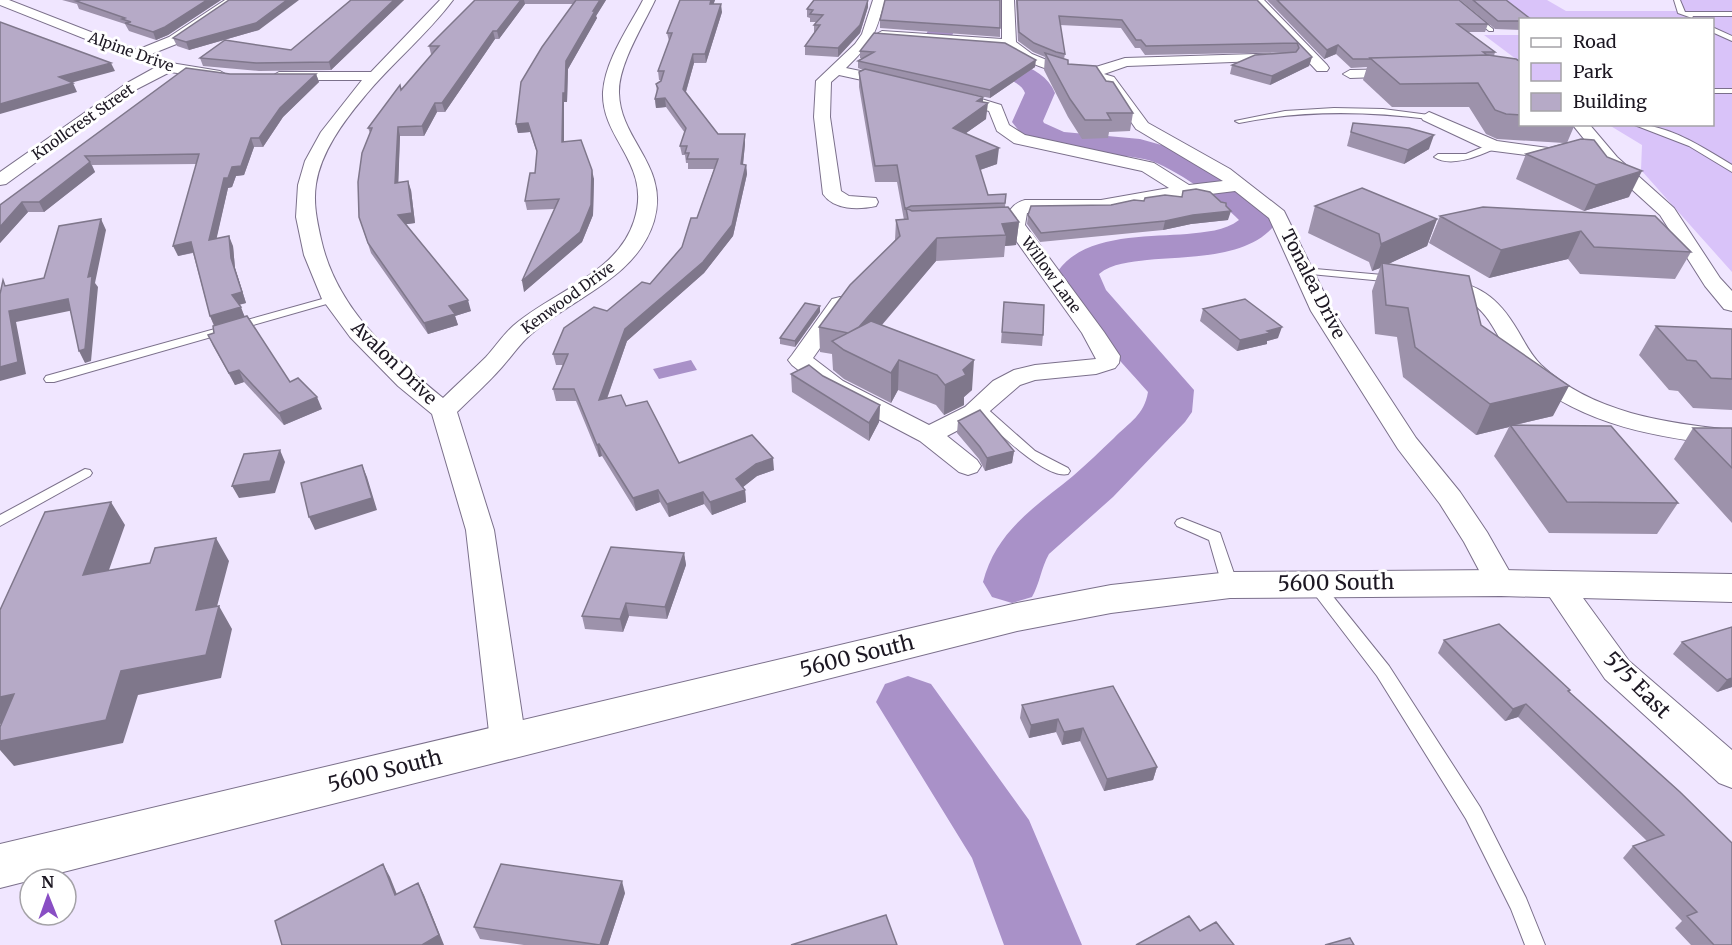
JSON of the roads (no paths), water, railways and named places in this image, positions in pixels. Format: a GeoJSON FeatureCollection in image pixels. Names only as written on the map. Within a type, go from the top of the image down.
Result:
{"type":"FeatureCollection","features":[{"type":"Feature","properties":{"kind":"street","name":"Knollcrest Street"},"geometry":{"type":"LineString","coordinates":[[136,56],[174,40],[233,0]]}},
{"type":"Feature","properties":{"kind":"street","name":"Avalon Drive"},"geometry":{"type":"LineString","coordinates":[[447,0],[341,114],[314,161],[307,185],[306,217],[321,277],[333,299],[358,332],[407,381],[444,411],[480,530],[508,741]]}},
{"type":"Feature","properties":{"kind":"street","name":"Kenwood Drive"},"geometry":{"type":"LineString","coordinates":[[444,411],[520,332],[600,277],[622,257],[637,238],[645,220],[648,193],[645,174],[639,157],[622,130],[612,107],[611,90],[615,75],[649,0]]}},
{"type":"Feature","properties":{"kind":"street"},"geometry":{"type":"LineString","coordinates":[[1008,0],[1009,44]]}},
{"type":"Feature","properties":{"kind":"street"},"geometry":{"type":"LineString","coordinates":[[1257,0],[1322,68]]}},
{"type":"Feature","properties":{"kind":"street","name":"Alpine Drive"},"geometry":{"type":"LineString","coordinates":[[0,1],[168,67],[233,76]]}},
{"type":"Feature","properties":{"kind":"street"},"geometry":{"type":"LineString","coordinates":[[869,202],[845,202],[832,194],[822,117],[824,81],[855,53],[868,34],[874,2]]}},
{"type":"Feature","properties":{"kind":"street","name":"Tonalea Drive"},"geometry":{"type":"LineString","coordinates":[[868,34],[1009,44],[1038,62],[1103,77],[1114,84],[1142,126],[1202,158],[1233,185],[1277,215],[1322,311],[1378,400],[1460,514],[1501,583]]}},
{"type":"Feature","properties":{"kind":"street"},"geometry":{"type":"LineString","coordinates":[[1090,74],[1125,62],[1288,56]]}},
{"type":"Feature","properties":{"kind":"street","name":"Knollcrest Street"},"geometry":{"type":"LineString","coordinates":[[4,174],[132,86],[168,67]]}},
{"type":"Feature","properties":{"kind":"street"},"geometry":{"type":"LineString","coordinates":[[836,70],[906,84]]}},
{"type":"Feature","properties":{"kind":"street"},"geometry":{"type":"LineString","coordinates":[[1350,74],[1417,73]]}},
{"type":"Feature","properties":{"kind":"street"},"geometry":{"type":"LineString","coordinates":[[264,76],[376,75]]}},
{"type":"Feature","properties":{"kind":"street"},"geometry":{"type":"LineString","coordinates":[[939,92],[995,108],[999,113],[1003,128],[1020,139],[1148,167],[1195,190],[1233,185]]}},
{"type":"Feature","properties":{"kind":"street"},"geometry":{"type":"LineString","coordinates":[[1429,117],[1493,146],[1611,161]]}},
{"type":"Feature","properties":{"kind":"street"},"geometry":{"type":"LineString","coordinates":[[1582,126],[1611,161],[1667,212],[1712,282],[1732,304]]}},
{"type":"Feature","properties":{"kind":"street","name":"Willow Lane"},"geometry":{"type":"LineString","coordinates":[[930,435],[979,408],[986,399],[1011,380],[1044,371],[1098,367],[1107,363],[1108,356],[1094,332],[1010,225],[1018,211],[1025,206],[1101,206],[1195,190]]}},
{"type":"Feature","properties":{"kind":"street"},"geometry":{"type":"LineString","coordinates":[[1399,279],[1457,286],[1479,296],[1501,318],[1527,365],[1574,399],[1596,410],[1634,423],[1732,438]]}},
{"type":"Feature","properties":{"kind":"street"},"geometry":{"type":"LineString","coordinates":[[848,293],[800,360],[834,386],[930,435],[968,466]]}},
{"type":"Feature","properties":{"kind":"street","name":"5600 South"},"geometry":{"type":"LineString","coordinates":[[0,866],[1017,616],[1111,599],[1230,585],[1314,583],[1501,583],[1732,588]]}},
{"type":"Feature","properties":{"kind":"street","name":"575 East"},"geometry":{"type":"LineString","coordinates":[[1556,584],[1617,670],[1732,772]]}},
{"type":"Feature","properties":{"kind":"lane"},"geometry":{"type":"LineString","coordinates":[[1453,0],[1491,30]]}},
{"type":"Feature","properties":{"kind":"lane"},"geometry":{"type":"LineString","coordinates":[[1677,0],[1680,12],[1691,18]]}},
{"type":"Feature","properties":{"kind":"lane"},"geometry":{"type":"LineString","coordinates":[[1684,14],[1732,14]]}},
{"type":"Feature","properties":{"kind":"lane"},"geometry":{"type":"LineString","coordinates":[[1714,30],[1732,39]]}},
{"type":"Feature","properties":{"kind":"lane"},"geometry":{"type":"LineString","coordinates":[[1714,91],[1732,91]]}},
{"type":"Feature","properties":{"kind":"lane"},"geometry":{"type":"LineString","coordinates":[[1239,121],[1260,116],[1310,112],[1381,111],[1429,117]]}},
{"type":"Feature","properties":{"kind":"lane"},"geometry":{"type":"LineString","coordinates":[[1642,126],[1692,144],[1732,169]]}},
{"type":"Feature","properties":{"kind":"lane"},"geometry":{"type":"LineString","coordinates":[[1438,157],[1462,158],[1493,146]]}},
{"type":"Feature","properties":{"kind":"lane"},"geometry":{"type":"LineString","coordinates":[[1304,271],[1399,279]]}},
{"type":"Feature","properties":{"kind":"lane"},"geometry":{"type":"LineString","coordinates":[[50,379],[333,299]]}},
{"type":"Feature","properties":{"kind":"lane"},"geometry":{"type":"LineString","coordinates":[[979,408],[1030,454],[1063,471]]}},
{"type":"Feature","properties":{"kind":"lane"},"geometry":{"type":"LineString","coordinates":[[0,521],[86,473]]}},
{"type":"Feature","properties":{"kind":"lane"},"geometry":{"type":"LineString","coordinates":[[1182,523],[1215,537],[1230,585]]}},
{"type":"Feature","properties":{"kind":"lane"},"geometry":{"type":"LineString","coordinates":[[1314,583],[1383,671],[1473,813],[1519,905],[1535,945]]}},
{"type":"Feature","properties":{"kind":"waterway"},"geometry":{"type":"LineString","coordinates":[[944,0],[942,28],[931,55],[940,59],[998,67],[1028,77],[1037,84],[1040,93],[1027,122],[1033,130],[1064,142],[1132,147],[1171,157],[1192,168],[1244,205],[1259,222],[1245,233],[1224,240],[1112,254],[1091,260],[1078,271],[1085,291],[1091,299],[1171,390],[1168,412],[1095,485],[1030,541],[1016,563],[1012,582]]}},
{"type":"Feature","properties":{"kind":"waterway"},"geometry":{"type":"LineString","coordinates":[[908,702],[1003,843],[1043,945]]}}]}
